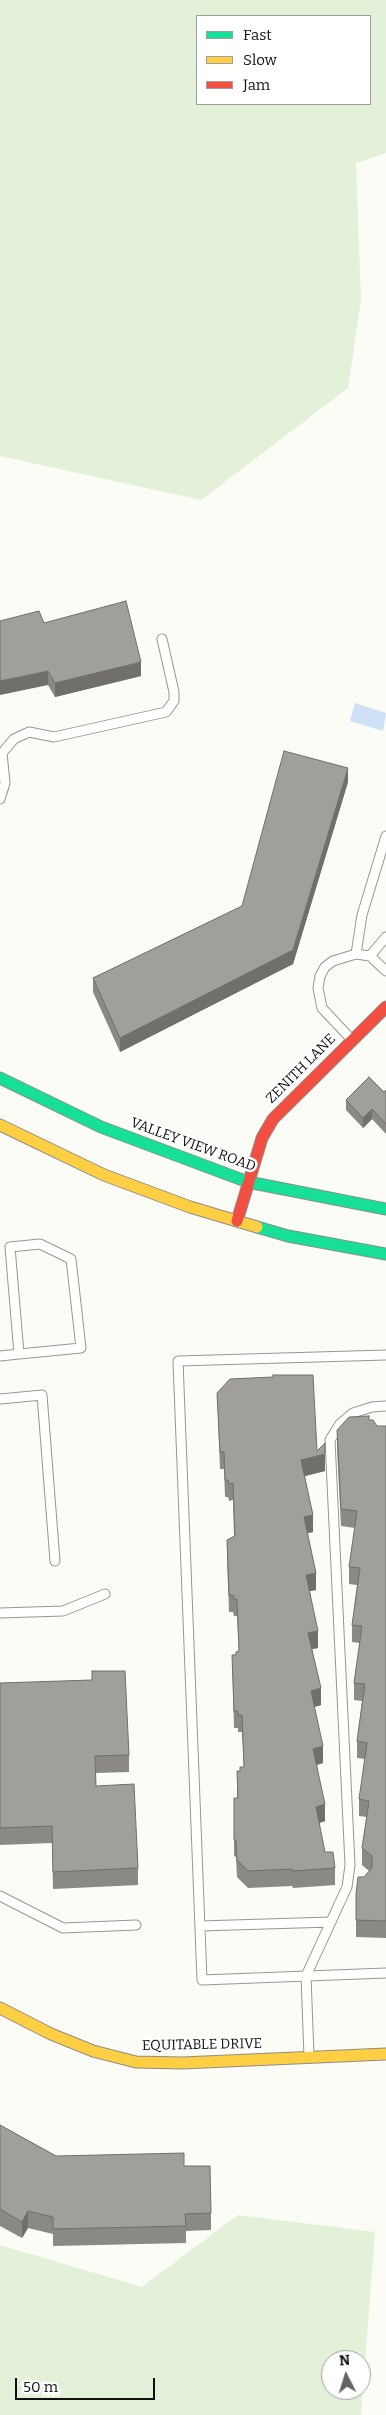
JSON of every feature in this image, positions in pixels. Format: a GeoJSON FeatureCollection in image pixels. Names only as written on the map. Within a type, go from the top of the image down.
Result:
{"type":"FeatureCollection","features":[{"type":"Feature","properties":{"kind":"main road","name":"ZENITH LANE"},"geometry":{"type":"LineString","coordinates":[[237,1221],[262,1138],[272,1119],[386,1007]]}},
{"type":"Feature","properties":{"kind":"main road","name":"VALLEY VIEW ROAD"},"geometry":{"type":"LineString","coordinates":[[0,1078],[101,1127],[248,1182],[386,1209]]}},
{"type":"Feature","properties":{"kind":"main road"},"geometry":{"type":"LineString","coordinates":[[0,1125],[104,1175],[190,1206],[288,1236],[386,1254]]}},
{"type":"Feature","properties":{"kind":"main road","name":"EQUITABLE DRIVE"},"geometry":{"type":"LineString","coordinates":[[0,2008],[51,2034],[84,2048],[136,2062],[182,2064],[310,2056],[386,2054]]}},
{"type":"Feature","properties":{"kind":"lane"},"geometry":{"type":"LineString","coordinates":[[0,799],[5,783],[2,753],[14,739],[29,732],[54,737],[166,712],[174,701],[174,692],[162,639]]}},
{"type":"Feature","properties":{"kind":"lane"},"geometry":{"type":"LineString","coordinates":[[356,954],[362,915],[386,836]]}},
{"type":"Feature","properties":{"kind":"lane"},"geometry":{"type":"LineString","coordinates":[[370,956],[386,936]]}},
{"type":"Feature","properties":{"kind":"lane"},"geometry":{"type":"LineString","coordinates":[[352,1040],[322,1008],[318,988],[325,967],[344,956],[356,954],[370,956],[386,971]]}},
{"type":"Feature","properties":{"kind":"lane"},"geometry":{"type":"LineString","coordinates":[[0,1356],[20,1354],[80,1348],[71,1259],[40,1244],[10,1247],[20,1354]]}},
{"type":"Feature","properties":{"kind":"lane"},"geometry":{"type":"LineString","coordinates":[[386,1355],[178,1361],[202,1980],[386,1972]]}},
{"type":"Feature","properties":{"kind":"lane"},"geometry":{"type":"LineString","coordinates":[[0,1399],[42,1396],[55,1561]]}},
{"type":"Feature","properties":{"kind":"lane"},"geometry":{"type":"LineString","coordinates":[[310,2056],[306,1976],[347,1887],[350,1865],[330,1440],[340,1424],[353,1412],[372,1407],[386,1406]]}},
{"type":"Feature","properties":{"kind":"lane"},"geometry":{"type":"LineString","coordinates":[[0,1614],[63,1611],[105,1594]]}},
{"type":"Feature","properties":{"kind":"lane"},"geometry":{"type":"LineString","coordinates":[[0,1896],[64,1928],[136,1925]]}},
{"type":"Feature","properties":{"kind":"lane"},"geometry":{"type":"LineString","coordinates":[[200,1926],[330,1922]]}},
{"type":"Feature","properties":{"kind":"green space"},"geometry":{"type":"Polygon","coordinates":[[[0,0],[386,0],[386,153],[356,163],[361,300],[348,388],[201,500],[0,456],[0,0]]]}},
{"type":"Feature","properties":{"kind":"green space"},"geometry":{"type":"Polygon","coordinates":[[[238,2215],[375,2232],[366,2350],[321,2350],[321,2400],[362,2400],[361,2415],[0,2415],[0,2245],[142,2287],[238,2215]]]}},
{"type":"Feature","properties":{"kind":"water"},"geometry":{"type":"Polygon","coordinates":[[[355,703],[386,713],[383,731],[350,721],[355,703]]]}},
{"type":"Feature","properties":{"kind":"building"},"geometry":{"type":"Polygon","coordinates":[[[126,601],[141,662],[55,683],[48,671],[0,681],[0,621],[39,611],[44,623],[126,601]]]}},
{"type":"Feature","properties":{"kind":"building"},"geometry":{"type":"Polygon","coordinates":[[[284,751],[348,768],[293,950],[120,1038],[93,978],[242,906],[284,751]]]}},
{"type":"Feature","properties":{"kind":"building"},"geometry":{"type":"Polygon","coordinates":[[[369,1077],[384,1092],[386,1090],[386,1124],[372,1109],[363,1118],[346,1100],[369,1077]]]}},
{"type":"Feature","properties":{"kind":"building"},"geometry":{"type":"Polygon","coordinates":[[[273,1375],[313,1375],[317,1451],[325,1443],[325,1454],[301,1460],[313,1515],[304,1517],[316,1573],[306,1575],[318,1631],[308,1633],[321,1688],[311,1691],[323,1746],[313,1749],[325,1804],[316,1807],[325,1852],[333,1852],[335,1868],[293,1871],[292,1869],[248,1871],[237,1860],[236,1840],[234,1840],[234,1798],[238,1798],[237,1771],[240,1771],[240,1767],[244,1767],[242,1715],[238,1715],[238,1711],[234,1711],[232,1655],[236,1655],[236,1652],[239,1651],[237,1599],[234,1599],[233,1595],[229,1595],[227,1540],[235,1536],[233,1483],[229,1484],[228,1480],[225,1480],[224,1452],[220,1452],[217,1393],[230,1379],[273,1377],[273,1375]]]}},
{"type":"Feature","properties":{"kind":"building"},"geometry":{"type":"Polygon","coordinates":[[[369,1416],[369,1420],[373,1420],[377,1426],[386,1426],[386,1921],[356,1920],[358,1877],[364,1877],[372,1868],[372,1856],[362,1848],[369,1801],[359,1799],[367,1743],[357,1741],[365,1684],[354,1683],[362,1626],[352,1625],[360,1568],[349,1567],[357,1511],[341,1509],[337,1430],[349,1417],[369,1416]]]}},
{"type":"Feature","properties":{"kind":"building"},"geometry":{"type":"Polygon","coordinates":[[[92,1671],[125,1671],[129,1755],[95,1756],[96,1786],[134,1784],[138,1868],[53,1872],[52,1826],[0,1828],[0,1683],[92,1680],[92,1671]]]}},
{"type":"Feature","properties":{"kind":"building"},"geometry":{"type":"Polygon","coordinates":[[[0,2125],[56,2156],[184,2153],[184,2166],[210,2166],[211,2213],[185,2214],[186,2226],[53,2229],[53,2217],[28,2211],[22,2222],[0,2209],[0,2125]]]}},
{"type":"Feature","properties":{"kind":"traffic: fast"},"geometry":{"type":"LineString","coordinates":[[0,1078],[101,1127],[248,1182],[386,1209]]}},
{"type":"Feature","properties":{"kind":"traffic: fast"},"geometry":{"type":"LineString","coordinates":[[257,1227],[288,1236],[386,1254]]}},
{"type":"Feature","properties":{"kind":"traffic: slow"},"geometry":{"type":"LineString","coordinates":[[0,1125],[104,1175],[190,1207],[257,1227]]}},
{"type":"Feature","properties":{"kind":"traffic: slow"},"geometry":{"type":"LineString","coordinates":[[0,2008],[51,2034],[93,2051],[136,2062],[182,2063],[386,2054]]}},
{"type":"Feature","properties":{"kind":"traffic: jam"},"geometry":{"type":"LineString","coordinates":[[237,1221],[262,1138],[273,1119],[386,1007]]}}]}
